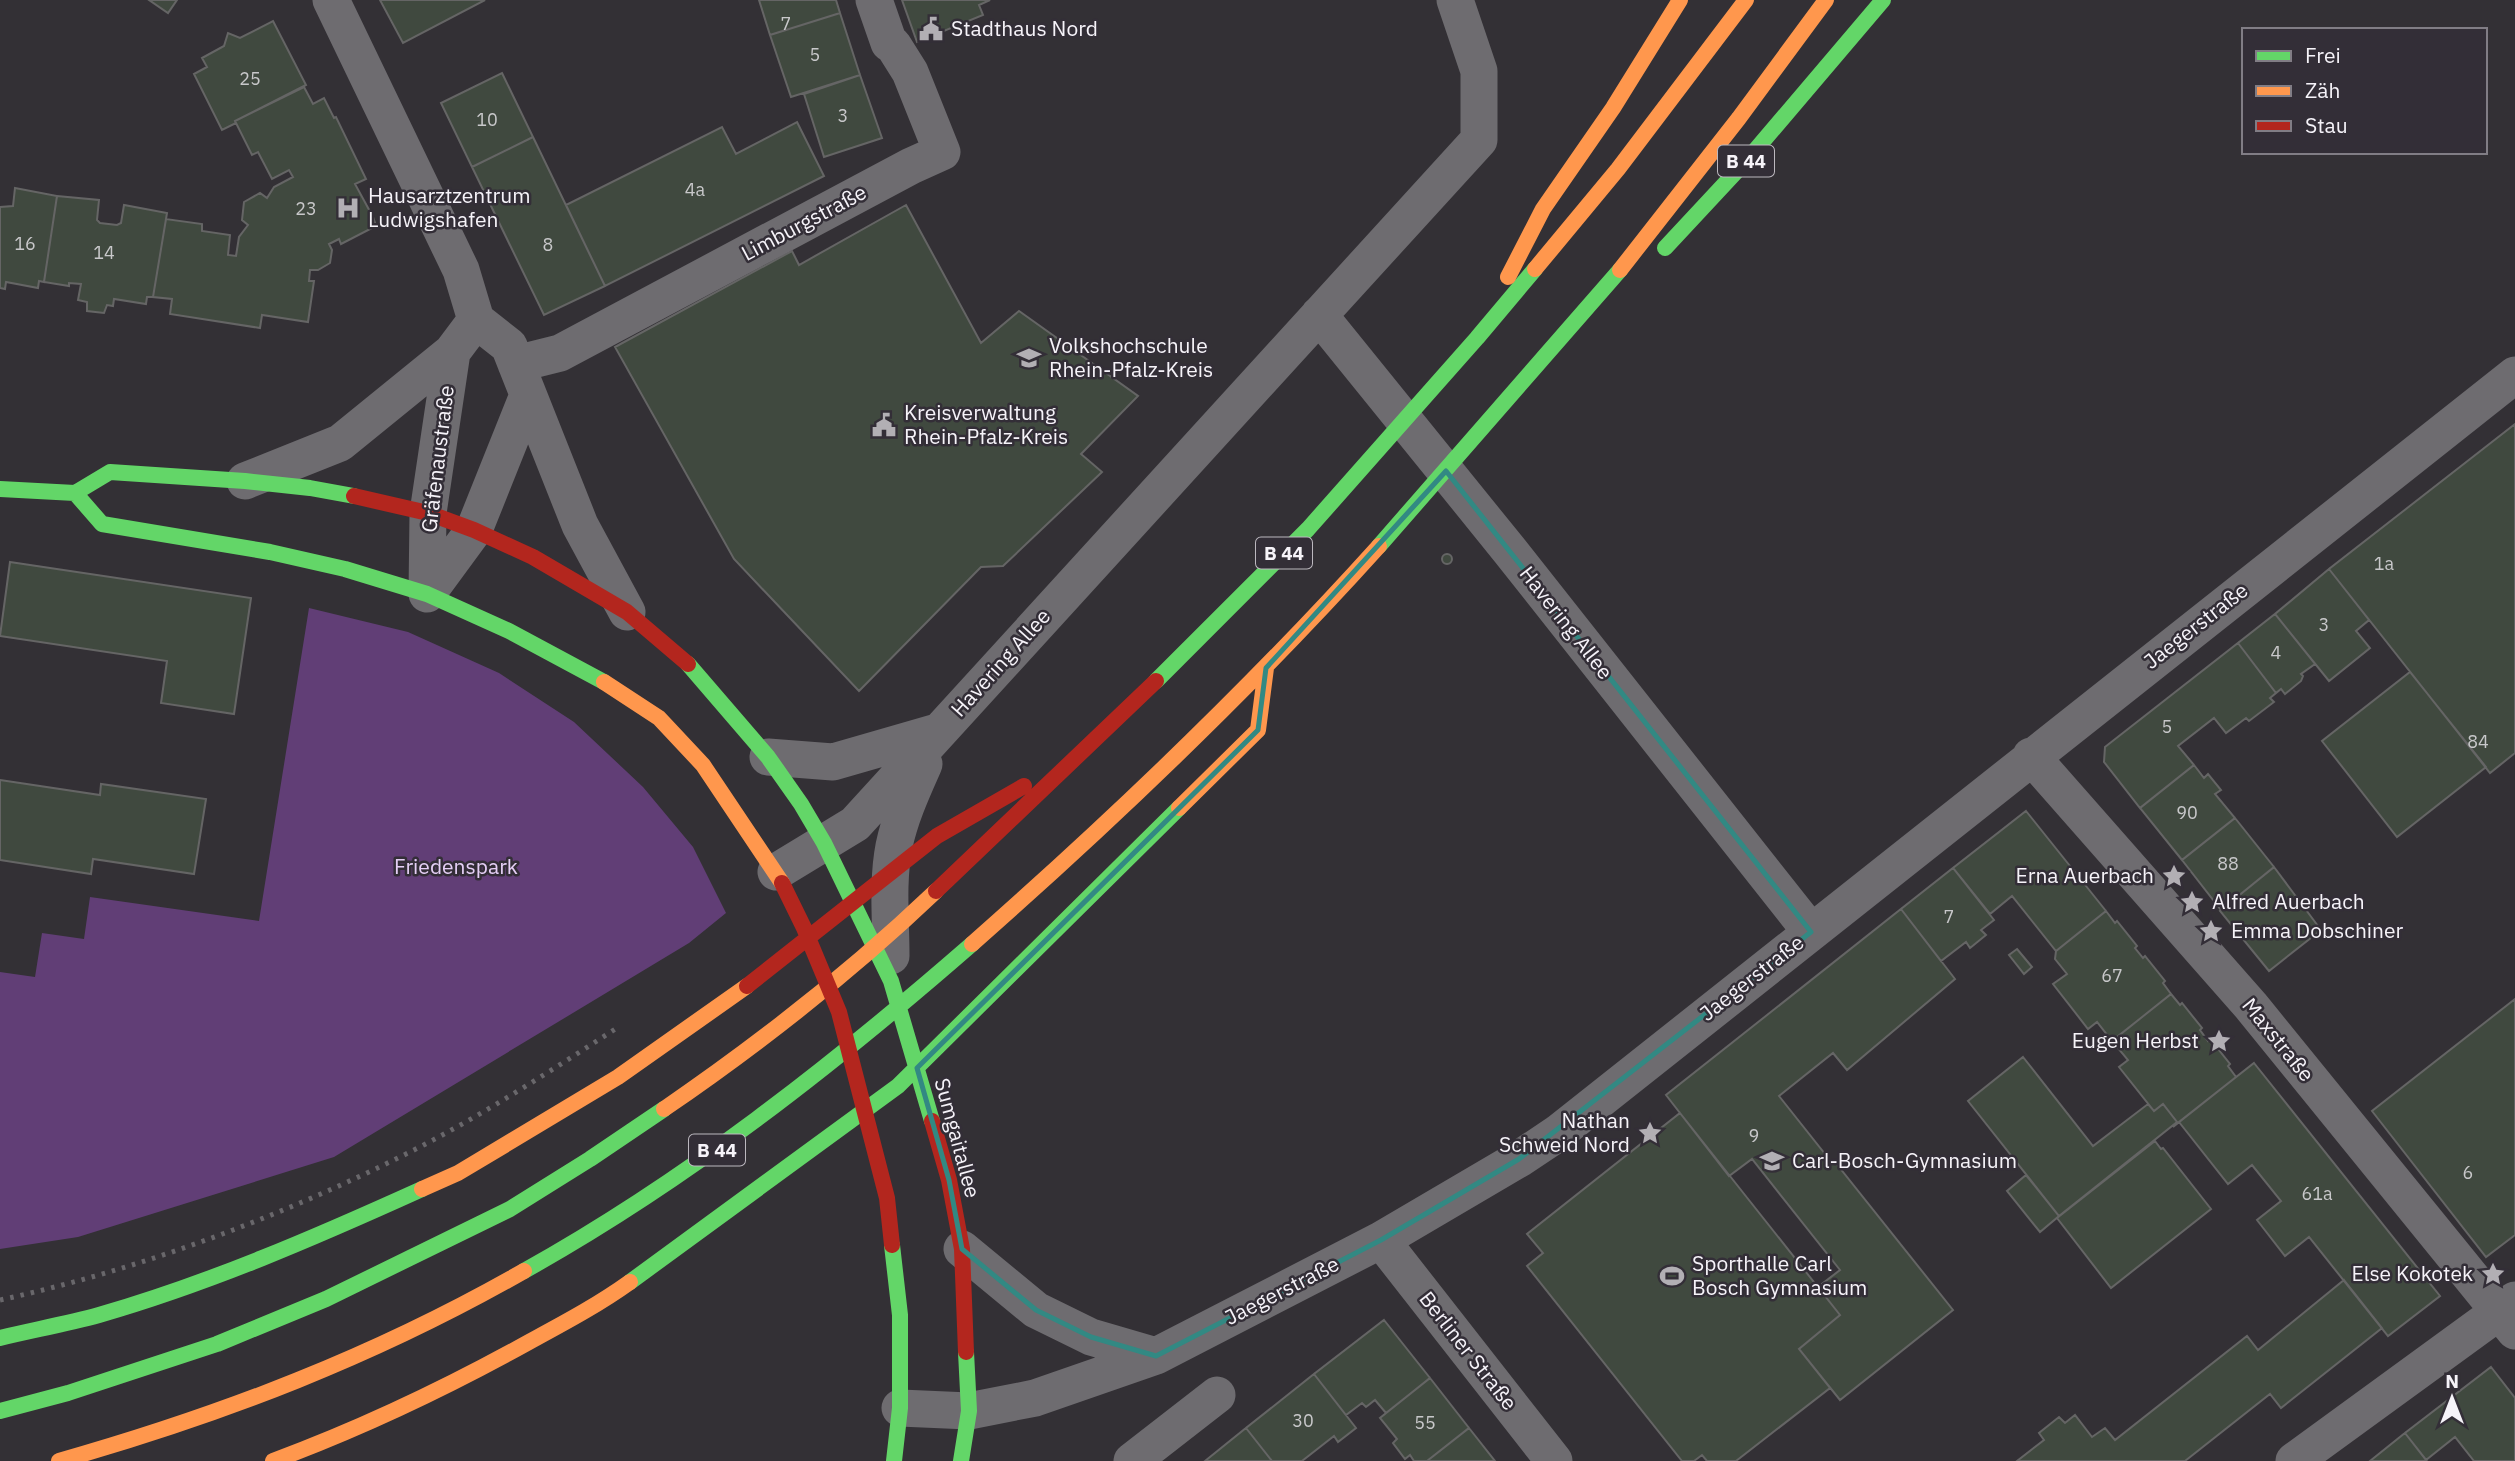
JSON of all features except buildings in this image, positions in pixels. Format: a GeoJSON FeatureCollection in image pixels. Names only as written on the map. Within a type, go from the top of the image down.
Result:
{"type":"FeatureCollection","features":[{"type":"Feature","properties":{"kind":"main road"},"geometry":{"type":"LineString","coordinates":[[1477,338],[1542,209],[1613,108],[1680,0]]}},
{"type":"Feature","properties":{"kind":"main road","name":"B 44"},"geometry":{"type":"LineString","coordinates":[[0,1411],[68,1393],[217,1344],[326,1300],[510,1209],[590,1159],[706,1080],[812,999],[916,910],[1144,693],[1308,529],[1477,338],[1618,169],[1746,0]]}},
{"type":"Feature","properties":{"kind":"main road","name":"B 44"},"geometry":{"type":"LineString","coordinates":[[59,1461],[234,1406],[342,1363],[526,1270],[632,1207],[725,1145],[835,1061],[1109,821],[1266,668],[1399,525],[1603,291],[1648,236],[1826,0]]}},
{"type":"Feature","properties":{"kind":"main road","name":"B 44"},"geometry":{"type":"LineString","coordinates":[[1659,256],[1747,160],[1883,0]]}},
{"type":"Feature","properties":{"kind":"main road","name":"B 44"},"geometry":{"type":"LineString","coordinates":[[1603,291],[1638,272]]}},
{"type":"Feature","properties":{"kind":"main road","name":"Sumgaitallee"},"geometry":{"type":"LineString","coordinates":[[75,493],[110,472],[310,488],[377,500],[428,513],[533,557],[627,612],[693,668],[768,757],[824,843],[891,981],[949,1180],[962,1249],[969,1411],[961,1461]]}},
{"type":"Feature","properties":{"kind":"main road"},"geometry":{"type":"LineString","coordinates":[[0,489],[75,493],[102,524],[270,552],[345,569],[427,594],[509,631],[594,676],[659,718],[703,765],[776,872],[804,928],[839,1012],[887,1198],[900,1315],[900,1408],[894,1461]]}},
{"type":"Feature","properties":{"kind":"main road"},"geometry":{"type":"LineString","coordinates":[[274,1461],[343,1435],[458,1382],[603,1301],[898,1086],[1258,730],[1266,668]]}},
{"type":"Feature","properties":{"kind":"main road"},"geometry":{"type":"LineString","coordinates":[[0,1338],[99,1315],[219,1275],[338,1227],[458,1173],[618,1077],[756,980],[937,836],[1078,756]]}},
{"type":"Feature","properties":{"kind":"street"},"geometry":{"type":"LineString","coordinates":[[331,0],[461,270],[477,320],[509,346],[580,525],[627,612]]}},
{"type":"Feature","properties":{"kind":"street","name":"Limburgstraße"},"geometry":{"type":"LineString","coordinates":[[522,379],[560,353],[942,152],[910,72],[889,43],[874,0]]}},
{"type":"Feature","properties":{"kind":"street","name":"Havering Allee"},"geometry":{"type":"LineString","coordinates":[[776,872],[855,824],[1479,140],[1479,71],[1455,0]]}},
{"type":"Feature","properties":{"kind":"street","name":"Havering Allee"},"geometry":{"type":"LineString","coordinates":[[1319,315],[1811,932]]}},
{"type":"Feature","properties":{"kind":"street","name":"Gräfenaustraße"},"geometry":{"type":"LineString","coordinates":[[245,481],[340,443],[452,352],[477,320]]}},
{"type":"Feature","properties":{"kind":"street","name":"Gräfenaustraße"},"geometry":{"type":"LineString","coordinates":[[427,594],[428,513],[452,352]]}},
{"type":"Feature","properties":{"kind":"street","name":"Jaegerstraße"},"geometry":{"type":"LineString","coordinates":[[900,1408],[969,1411],[1035,1398],[1156,1356],[1381,1240],[1519,1159],[1558,1133],[2515,375]]}},
{"type":"Feature","properties":{"kind":"street","name":"Gräfenaustraße"},"geometry":{"type":"LineString","coordinates":[[427,594],[474,530],[522,379]]}},
{"type":"Feature","properties":{"kind":"street","name":"Havering Allee"},"geometry":{"type":"LineString","coordinates":[[768,757],[833,762],[938,732]]}},
{"type":"Feature","properties":{"kind":"street","name":"Havering Allee"},"geometry":{"type":"LineString","coordinates":[[891,981],[890,881],[894,847],[906,803],[938,732]]}},
{"type":"Feature","properties":{"kind":"street","name":"Maxstraße"},"geometry":{"type":"LineString","coordinates":[[2031,756],[2245,1000],[2510,1315]]}},
{"type":"Feature","properties":{"kind":"street","name":"Berliner Straße"},"geometry":{"type":"LineString","coordinates":[[1381,1240],[1554,1461]]}},
{"type":"Feature","properties":{"kind":"street"},"geometry":{"type":"LineString","coordinates":[[962,1249],[1036,1310],[1091,1337],[1156,1356]]}},
{"type":"Feature","properties":{"kind":"street"},"geometry":{"type":"LineString","coordinates":[[2294,1461],[2510,1315]]}},
{"type":"Feature","properties":{"kind":"street"},"geometry":{"type":"LineString","coordinates":[[1132,1461],[1217,1395]]}},
{"type":"Feature","properties":{"kind":"highlighted area"},"geometry":{"type":"Polygon","coordinates":[[[1446,471],[1811,932],[1519,1159],[1381,1240],[1156,1356],[1091,1337],[1036,1310],[962,1249],[949,1180],[917,1068],[1258,730],[1266,668],[1446,471]]]}},
{"type":"Feature","properties":{"kind":"green space","name":"Friedenspark"},"geometry":{"type":"Polygon","coordinates":[[[309,608],[408,632],[499,673],[574,722],[643,787],[693,847],[726,913],[689,943],[334,1157],[78,1237],[0,1249],[0,972],[35,977],[42,933],[84,939],[90,897],[259,921],[309,608]]]}},
{"type":"Feature","properties":{"kind":"railway"},"geometry":{"type":"LineString","coordinates":[[0,1300],[158,1257],[261,1219],[361,1176],[464,1123],[620,1026]]}},
{"type":"Feature","properties":{"kind":"traffic: fast"},"geometry":{"type":"LineString","coordinates":[[1665,248],[1747,160],[1883,0]]}},
{"type":"Feature","properties":{"kind":"traffic: fast"},"geometry":{"type":"LineString","coordinates":[[1156,681],[1308,529],[1535,269]]}},
{"type":"Feature","properties":{"kind":"traffic: fast"},"geometry":{"type":"LineString","coordinates":[[1379,546],[1620,270]]}},
{"type":"Feature","properties":{"kind":"traffic: fast"},"geometry":{"type":"LineString","coordinates":[[0,489],[75,493],[110,472],[245,481],[354,496]]}},
{"type":"Feature","properties":{"kind":"traffic: fast"},"geometry":{"type":"LineString","coordinates":[[75,493],[102,524],[270,552],[345,569],[427,594],[509,631],[604,682]]}},
{"type":"Feature","properties":{"kind":"traffic: fast"},"geometry":{"type":"LineString","coordinates":[[688,664],[768,757],[824,843],[891,981],[932,1121]]}},
{"type":"Feature","properties":{"kind":"traffic: fast"},"geometry":{"type":"LineString","coordinates":[[630,1282],[898,1086],[1179,808]]}},
{"type":"Feature","properties":{"kind":"traffic: fast"},"geometry":{"type":"LineString","coordinates":[[524,1271],[643,1199],[757,1119],[866,1034],[972,944]]}},
{"type":"Feature","properties":{"kind":"traffic: fast"},"geometry":{"type":"LineString","coordinates":[[0,1411],[68,1393],[217,1344],[326,1299],[510,1209],[664,1109]]}},
{"type":"Feature","properties":{"kind":"traffic: fast"},"geometry":{"type":"LineString","coordinates":[[0,1338],[99,1315],[181,1289],[302,1242],[422,1189]]}},
{"type":"Feature","properties":{"kind":"traffic: fast"},"geometry":{"type":"LineString","coordinates":[[892,1245],[900,1315],[900,1408],[894,1461]]}},
{"type":"Feature","properties":{"kind":"traffic: fast"},"geometry":{"type":"LineString","coordinates":[[961,1461],[969,1411],[966,1352]]}},
{"type":"Feature","properties":{"kind":"traffic: slow"},"geometry":{"type":"LineString","coordinates":[[1508,277],[1543,209],[1613,108],[1680,0]]}},
{"type":"Feature","properties":{"kind":"traffic: slow"},"geometry":{"type":"LineString","coordinates":[[1535,269],[1618,169],[1746,0]]}},
{"type":"Feature","properties":{"kind":"traffic: slow"},"geometry":{"type":"LineString","coordinates":[[1620,270],[1739,118],[1826,0]]}},
{"type":"Feature","properties":{"kind":"traffic: slow"},"geometry":{"type":"LineString","coordinates":[[972,944],[1182,751],[1282,650],[1379,546]]}},
{"type":"Feature","properties":{"kind":"traffic: slow"},"geometry":{"type":"LineString","coordinates":[[1179,808],[1258,730],[1266,668]]}},
{"type":"Feature","properties":{"kind":"traffic: slow"},"geometry":{"type":"LineString","coordinates":[[604,682],[659,718],[703,765],[782,883]]}},
{"type":"Feature","properties":{"kind":"traffic: slow"},"geometry":{"type":"LineString","coordinates":[[664,1109],[804,1006],[936,891]]}},
{"type":"Feature","properties":{"kind":"traffic: slow"},"geometry":{"type":"LineString","coordinates":[[422,1189],[458,1173],[618,1077],[747,986]]}},
{"type":"Feature","properties":{"kind":"traffic: slow"},"geometry":{"type":"LineString","coordinates":[[59,1461],[180,1423],[298,1380],[412,1330],[524,1271]]}},
{"type":"Feature","properties":{"kind":"traffic: slow"},"geometry":{"type":"LineString","coordinates":[[273,1461],[339,1435],[435,1391],[568,1321],[630,1282]]}},
{"type":"Feature","properties":{"kind":"traffic: jam"},"geometry":{"type":"LineString","coordinates":[[354,496],[428,513],[533,557],[627,612],[688,664]]}},
{"type":"Feature","properties":{"kind":"traffic: jam"},"geometry":{"type":"LineString","coordinates":[[936,891],[1156,681]]}},
{"type":"Feature","properties":{"kind":"traffic: jam"},"geometry":{"type":"LineString","coordinates":[[747,986],[937,836],[1024,786]]}},
{"type":"Feature","properties":{"kind":"traffic: jam"},"geometry":{"type":"LineString","coordinates":[[782,883],[839,1012],[887,1198],[892,1245]]}},
{"type":"Feature","properties":{"kind":"traffic: jam"},"geometry":{"type":"LineString","coordinates":[[932,1121],[949,1180],[962,1249],[966,1352]]}},
{"type":"Feature","properties":{"kind":"place","name":"Stadthaus Nord"},"geometry":{"type":"Point","coordinates":[931,29]}},
{"type":"Feature","properties":{"kind":"place","name":"Hausarztzentrum Ludwigshafen"},"geometry":{"type":"Point","coordinates":[348,208]}},
{"type":"Feature","properties":{"kind":"place","name":"Volkshochschule Rhein-Pfalz-Kreis"},"geometry":{"type":"Point","coordinates":[1029,358]}},
{"type":"Feature","properties":{"kind":"place","name":"Kreisverwaltung Rhein-Pfalz-Kreis"},"geometry":{"type":"Point","coordinates":[884,425]}},
{"type":"Feature","properties":{"kind":"place","name":"Erna Auerbach"},"geometry":{"type":"Point","coordinates":[2174,876]}},
{"type":"Feature","properties":{"kind":"place","name":"Alfred Auerbach"},"geometry":{"type":"Point","coordinates":[2192,902]}},
{"type":"Feature","properties":{"kind":"place","name":"Emma Dobschiner"},"geometry":{"type":"Point","coordinates":[2211,931]}},
{"type":"Feature","properties":{"kind":"place","name":"Eugen Herbst"},"geometry":{"type":"Point","coordinates":[2219,1041]}},
{"type":"Feature","properties":{"kind":"place","name":"Nathan Schweid Nord"},"geometry":{"type":"Point","coordinates":[1650,1133]}},
{"type":"Feature","properties":{"kind":"place","name":"Carl-Bosch-Gymnasium"},"geometry":{"type":"Point","coordinates":[1772,1161]}},
{"type":"Feature","properties":{"kind":"place","name":"Else Kokotek"},"geometry":{"type":"Point","coordinates":[2493,1274]}},
{"type":"Feature","properties":{"kind":"place","name":"Sporthalle Carl Bosch Gymnasium"},"geometry":{"type":"Point","coordinates":[1672,1276]}}]}
